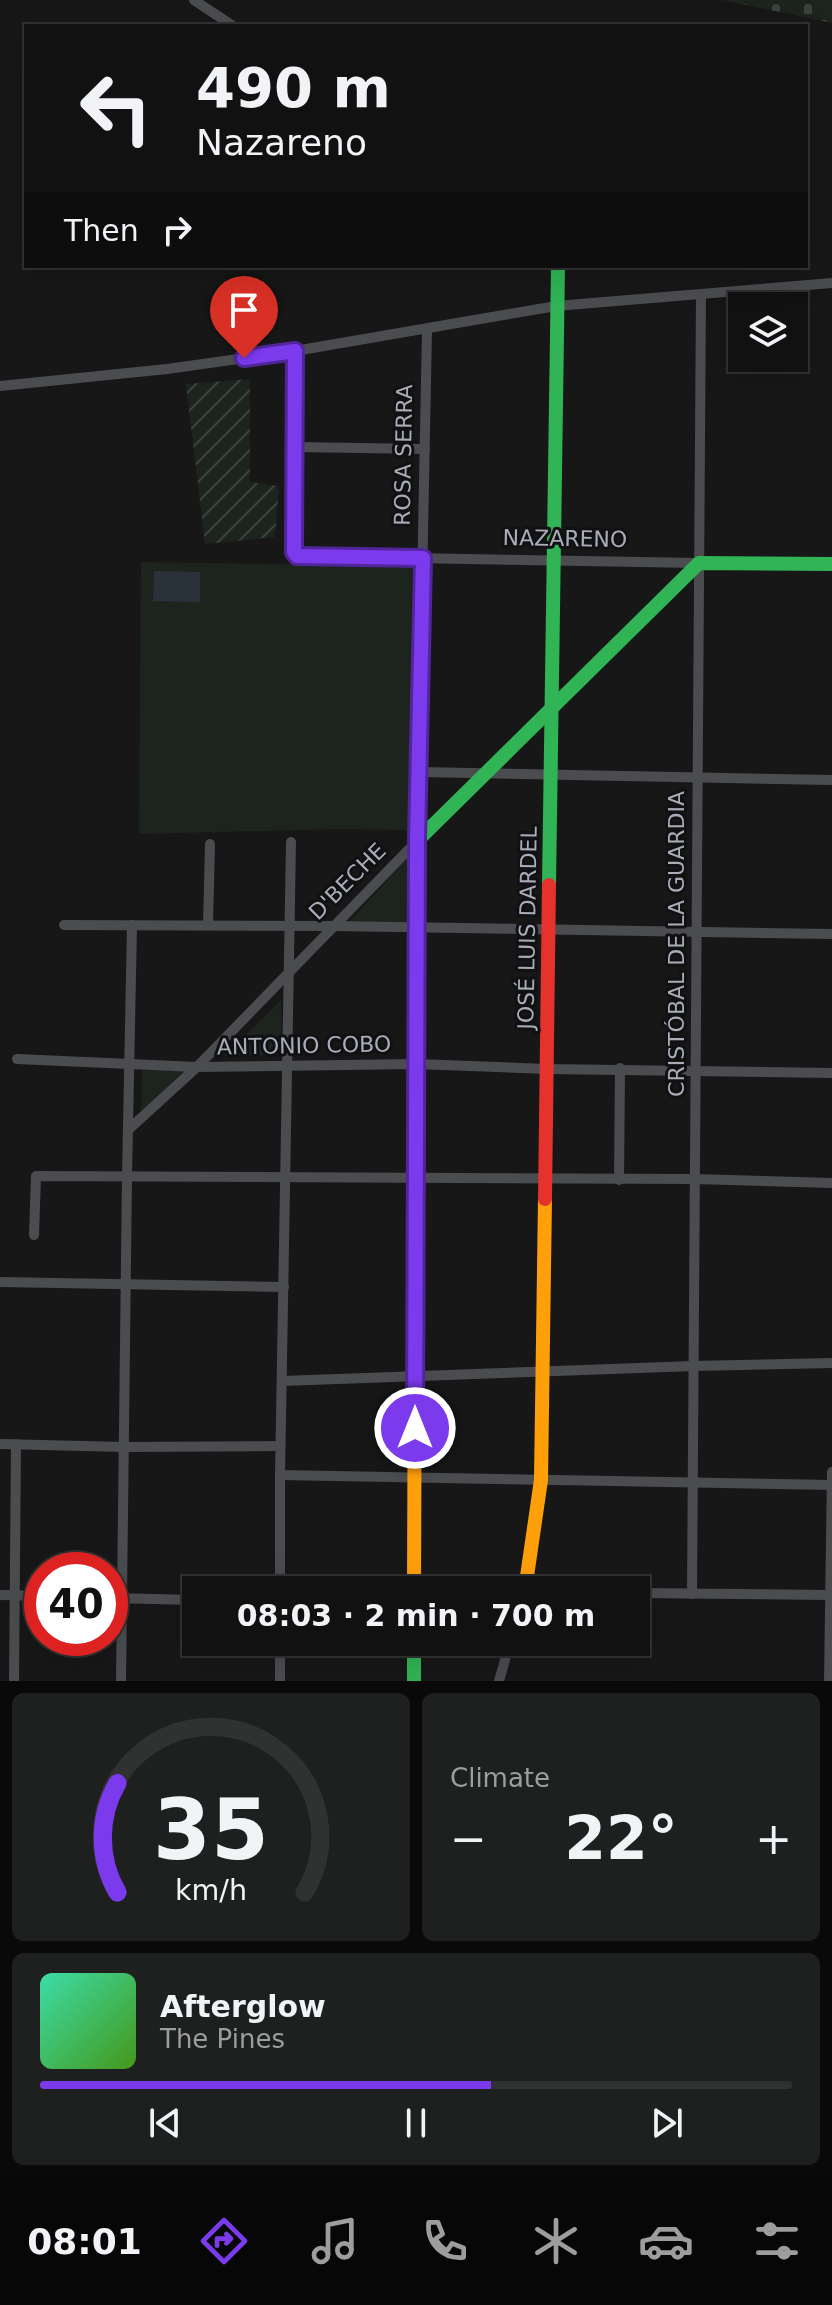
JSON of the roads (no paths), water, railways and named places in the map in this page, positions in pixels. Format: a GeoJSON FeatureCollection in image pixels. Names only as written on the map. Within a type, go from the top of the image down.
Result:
{"type":"FeatureCollection","features":[{"type":"Feature","properties":{"kind":"street"},"geometry":{"type":"LineString","coordinates":[[194,0],[230,24]]}},
{"type":"Feature","properties":{"kind":"street","name":"JOSÉ LUIS DARDEL"},"geometry":{"type":"LineString","coordinates":[[527,1576],[541,1480],[558,268]]}},
{"type":"Feature","properties":{"kind":"street"},"geometry":{"type":"LineString","coordinates":[[0,386],[167,369],[295,351],[556,306],[832,283]]}},
{"type":"Feature","properties":{"kind":"street","name":"CRISTÓBAL DE LA GUARDIA"},"geometry":{"type":"LineString","coordinates":[[692,1594],[701,295]]}},
{"type":"Feature","properties":{"kind":"street","name":"ROSA SERRA"},"geometry":{"type":"LineString","coordinates":[[414,1576],[417,841],[427,329]]}},
{"type":"Feature","properties":{"kind":"street"},"geometry":{"type":"LineString","coordinates":[[295,351],[295,447],[425,449]]}},
{"type":"Feature","properties":{"kind":"street","name":"NAZARENO"},"geometry":{"type":"LineString","coordinates":[[295,447],[294,552],[297,556],[832,564]]}},
{"type":"Feature","properties":{"kind":"street","name":"D'BECHE"},"geometry":{"type":"LineString","coordinates":[[128,1130],[197,1067],[332,926],[699,563]]}},
{"type":"Feature","properties":{"kind":"street"},"geometry":{"type":"LineString","coordinates":[[419,772],[832,780]]}},
{"type":"Feature","properties":{"kind":"street"},"geometry":{"type":"LineString","coordinates":[[280,1576],[291,842]]}},
{"type":"Feature","properties":{"kind":"street"},"geometry":{"type":"LineString","coordinates":[[208,925],[210,844]]}},
{"type":"Feature","properties":{"kind":"street"},"geometry":{"type":"LineString","coordinates":[[64,925],[832,934]]}},
{"type":"Feature","properties":{"kind":"street"},"geometry":{"type":"LineString","coordinates":[[119,1552],[125,1447],[132,925]]}},
{"type":"Feature","properties":{"kind":"street","name":"ANTONIO COBO"},"geometry":{"type":"LineString","coordinates":[[17,1059],[197,1067],[416,1064],[832,1073]]}},
{"type":"Feature","properties":{"kind":"street"},"geometry":{"type":"LineString","coordinates":[[619,1180],[620,1068]]}},
{"type":"Feature","properties":{"kind":"street"},"geometry":{"type":"LineString","coordinates":[[34,1235],[36,1176],[695,1179],[832,1183]]}},
{"type":"Feature","properties":{"kind":"street"},"geometry":{"type":"LineString","coordinates":[[0,1282],[284,1287]]}},
{"type":"Feature","properties":{"kind":"street"},"geometry":{"type":"LineString","coordinates":[[282,1381],[832,1363]]}},
{"type":"Feature","properties":{"kind":"street"},"geometry":{"type":"LineString","coordinates":[[0,1444],[280,1446]]}},
{"type":"Feature","properties":{"kind":"street"},"geometry":{"type":"LineString","coordinates":[[14,1681],[16,1444]]}},
{"type":"Feature","properties":{"kind":"street"},"geometry":{"type":"LineString","coordinates":[[829,1681],[832,1472]]}},
{"type":"Feature","properties":{"kind":"street"},"geometry":{"type":"LineString","coordinates":[[280,1475],[832,1485]]}},
{"type":"Feature","properties":{"kind":"street"},"geometry":{"type":"LineString","coordinates":[[650,1593],[831,1595]]}},
{"type":"Feature","properties":{"kind":"street"},"geometry":{"type":"LineString","coordinates":[[0,1595],[24,1595]]}},
{"type":"Feature","properties":{"kind":"street"},"geometry":{"type":"LineString","coordinates":[[128,1598],[182,1600]]}},
{"type":"Feature","properties":{"kind":"street"},"geometry":{"type":"LineString","coordinates":[[119,1656],[121,1681]]}},
{"type":"Feature","properties":{"kind":"street"},"geometry":{"type":"LineString","coordinates":[[280,1656],[280,1681]]}},
{"type":"Feature","properties":{"kind":"street"},"geometry":{"type":"LineString","coordinates":[[414,1656],[414,1681]]}},
{"type":"Feature","properties":{"kind":"street"},"geometry":{"type":"LineString","coordinates":[[499,1681],[506,1656]]}}]}
